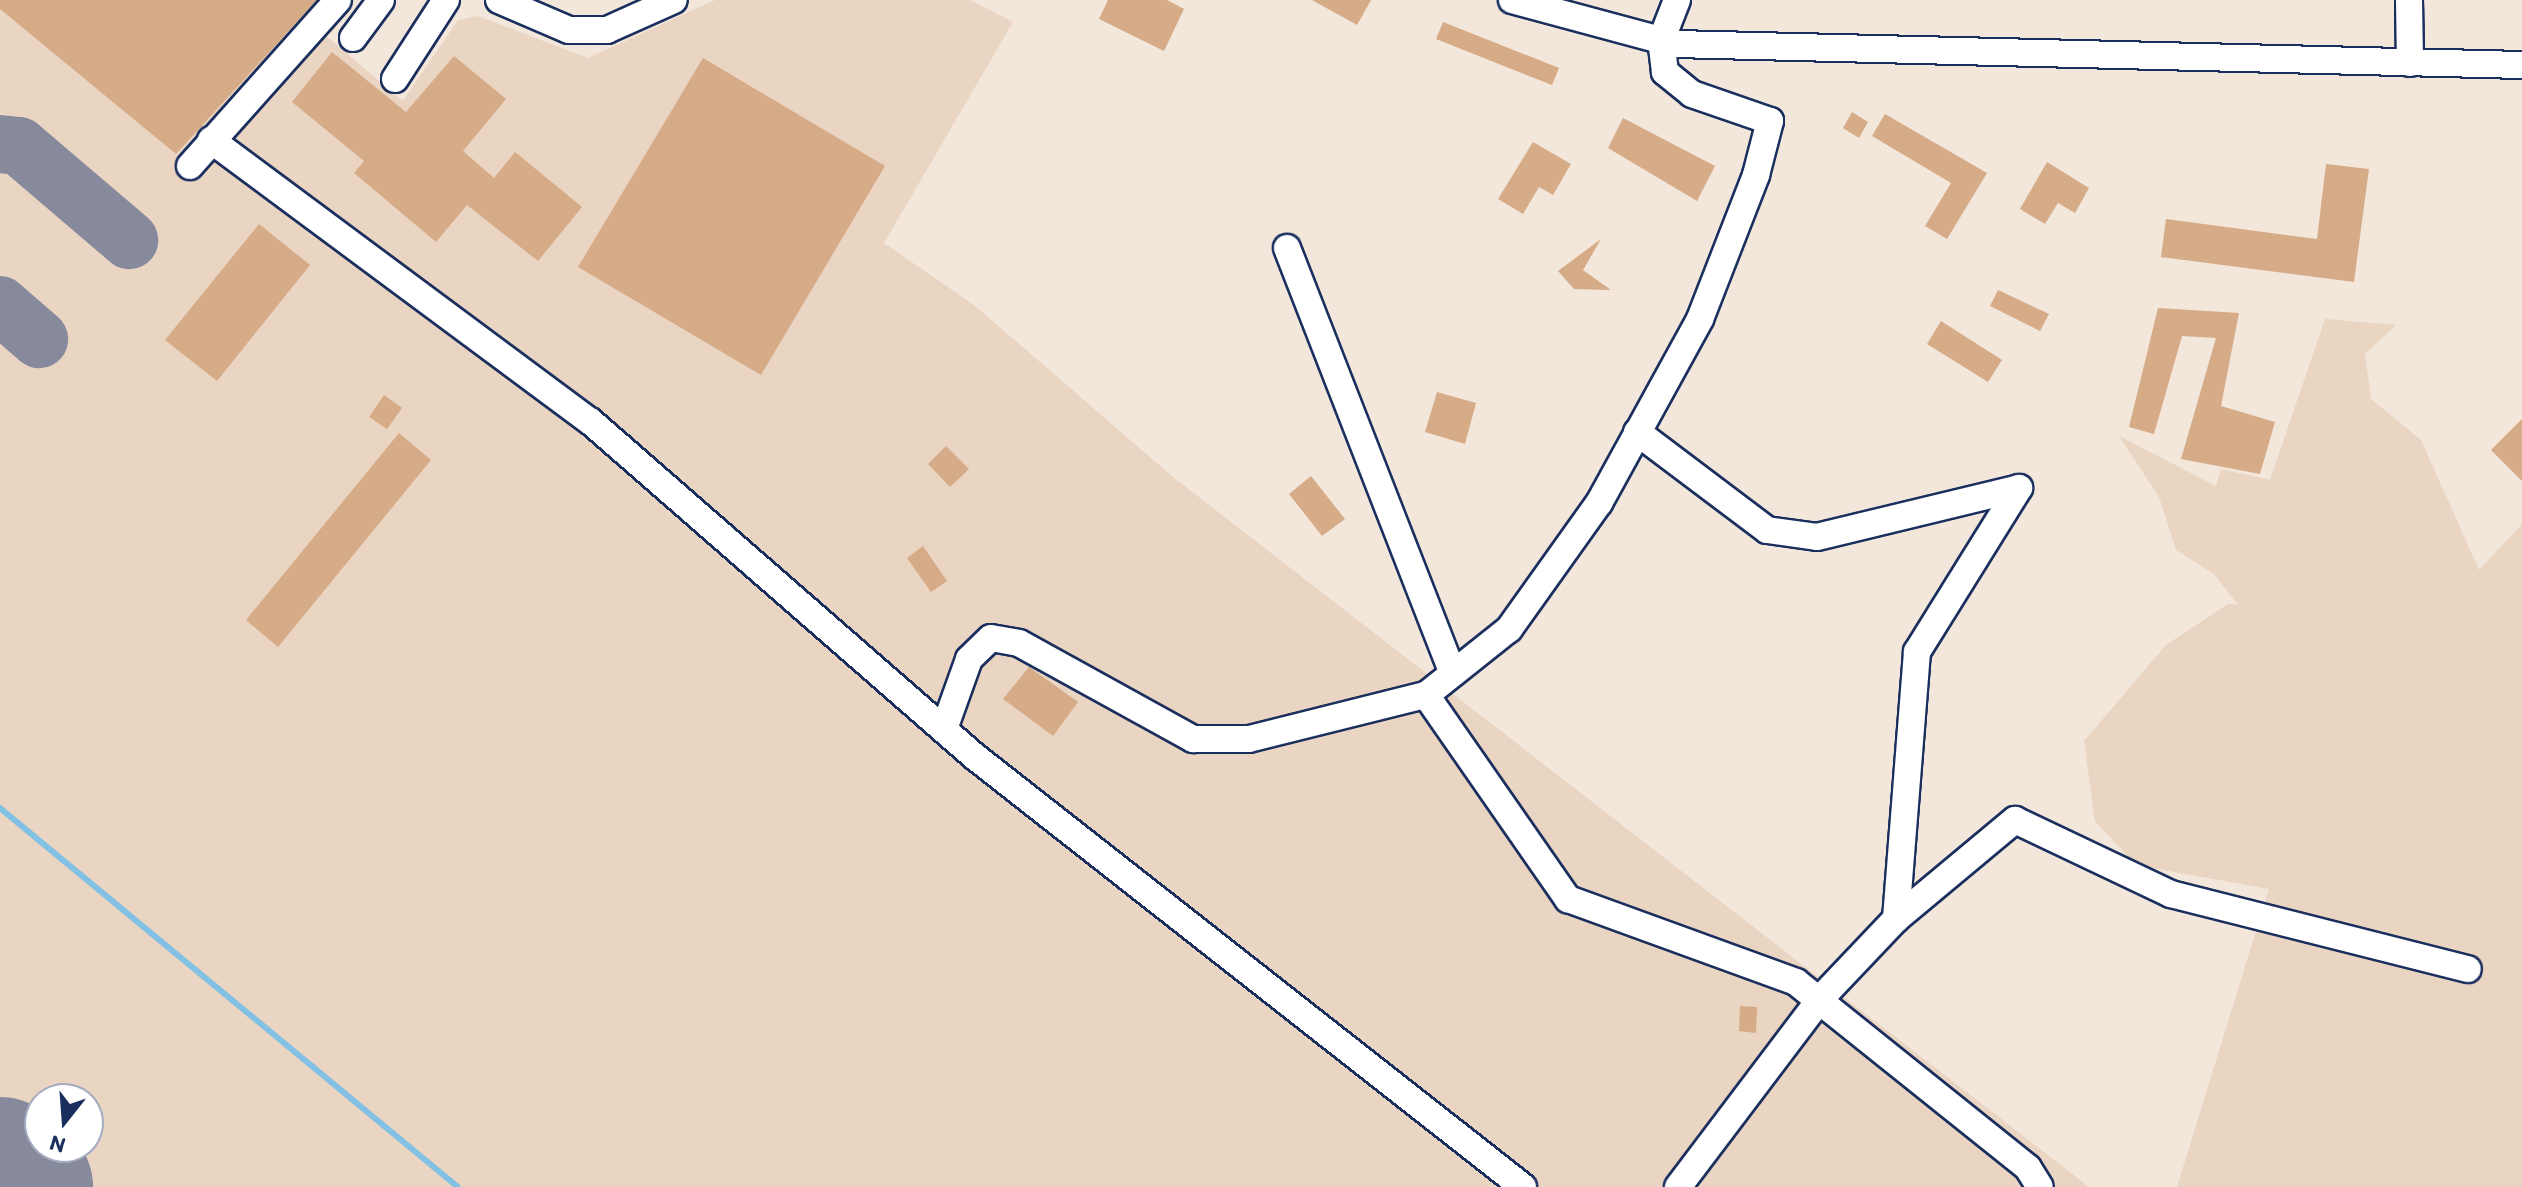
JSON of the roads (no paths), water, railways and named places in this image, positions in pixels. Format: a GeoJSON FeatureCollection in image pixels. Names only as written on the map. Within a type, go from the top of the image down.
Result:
{"type":"FeatureCollection","features":[{"type":"Feature","properties":{"kind":"street"},"geometry":{"type":"LineString","coordinates":[[190,166],[338,0]]}},
{"type":"Feature","properties":{"kind":"street"},"geometry":{"type":"LineString","coordinates":[[353,38],[381,0]]}},
{"type":"Feature","properties":{"kind":"street"},"geometry":{"type":"LineString","coordinates":[[395,79],[446,0]]}},
{"type":"Feature","properties":{"kind":"street"},"geometry":{"type":"LineString","coordinates":[[499,0],[569,30],[607,30],[674,0]]}},
{"type":"Feature","properties":{"kind":"street"},"geometry":{"type":"LineString","coordinates":[[1512,0],[1661,41],[2522,65]]}},
{"type":"Feature","properties":{"kind":"street"},"geometry":{"type":"LineString","coordinates":[[944,729],[969,659],[991,638],[1019,643],[1193,739],[1249,739],[1426,695],[1509,629],[1599,503],[1700,319],[1770,121],[1677,86],[1665,72],[1661,41],[1677,0]]}},
{"type":"Feature","properties":{"kind":"street"},"geometry":{"type":"LineString","coordinates":[[2409,0],[2410,63]]}},
{"type":"Feature","properties":{"kind":"street"},"geometry":{"type":"LineString","coordinates":[[211,140],[590,421],[944,729],[1523,1187]]}},
{"type":"Feature","properties":{"kind":"street"},"geometry":{"type":"LineString","coordinates":[[1287,248],[1453,673]]}},
{"type":"Feature","properties":{"kind":"street"},"geometry":{"type":"LineString","coordinates":[[1637,432],[1767,530],[1817,537],[2019,488],[1917,652],[1896,919]]}},
{"type":"Feature","properties":{"kind":"street"},"geometry":{"type":"LineString","coordinates":[[1426,695],[1568,899],[1770,971],[1821,998],[2028,1168],[2040,1187]]}},
{"type":"Feature","properties":{"kind":"street"},"geometry":{"type":"LineString","coordinates":[[1678,1187],[1821,998],[1896,919],[2015,820],[2171,894],[2468,969]]}},
{"type":"Feature","properties":{"kind":"waterway"},"geometry":{"type":"LineString","coordinates":[[0,808],[458,1187]]}}]}
